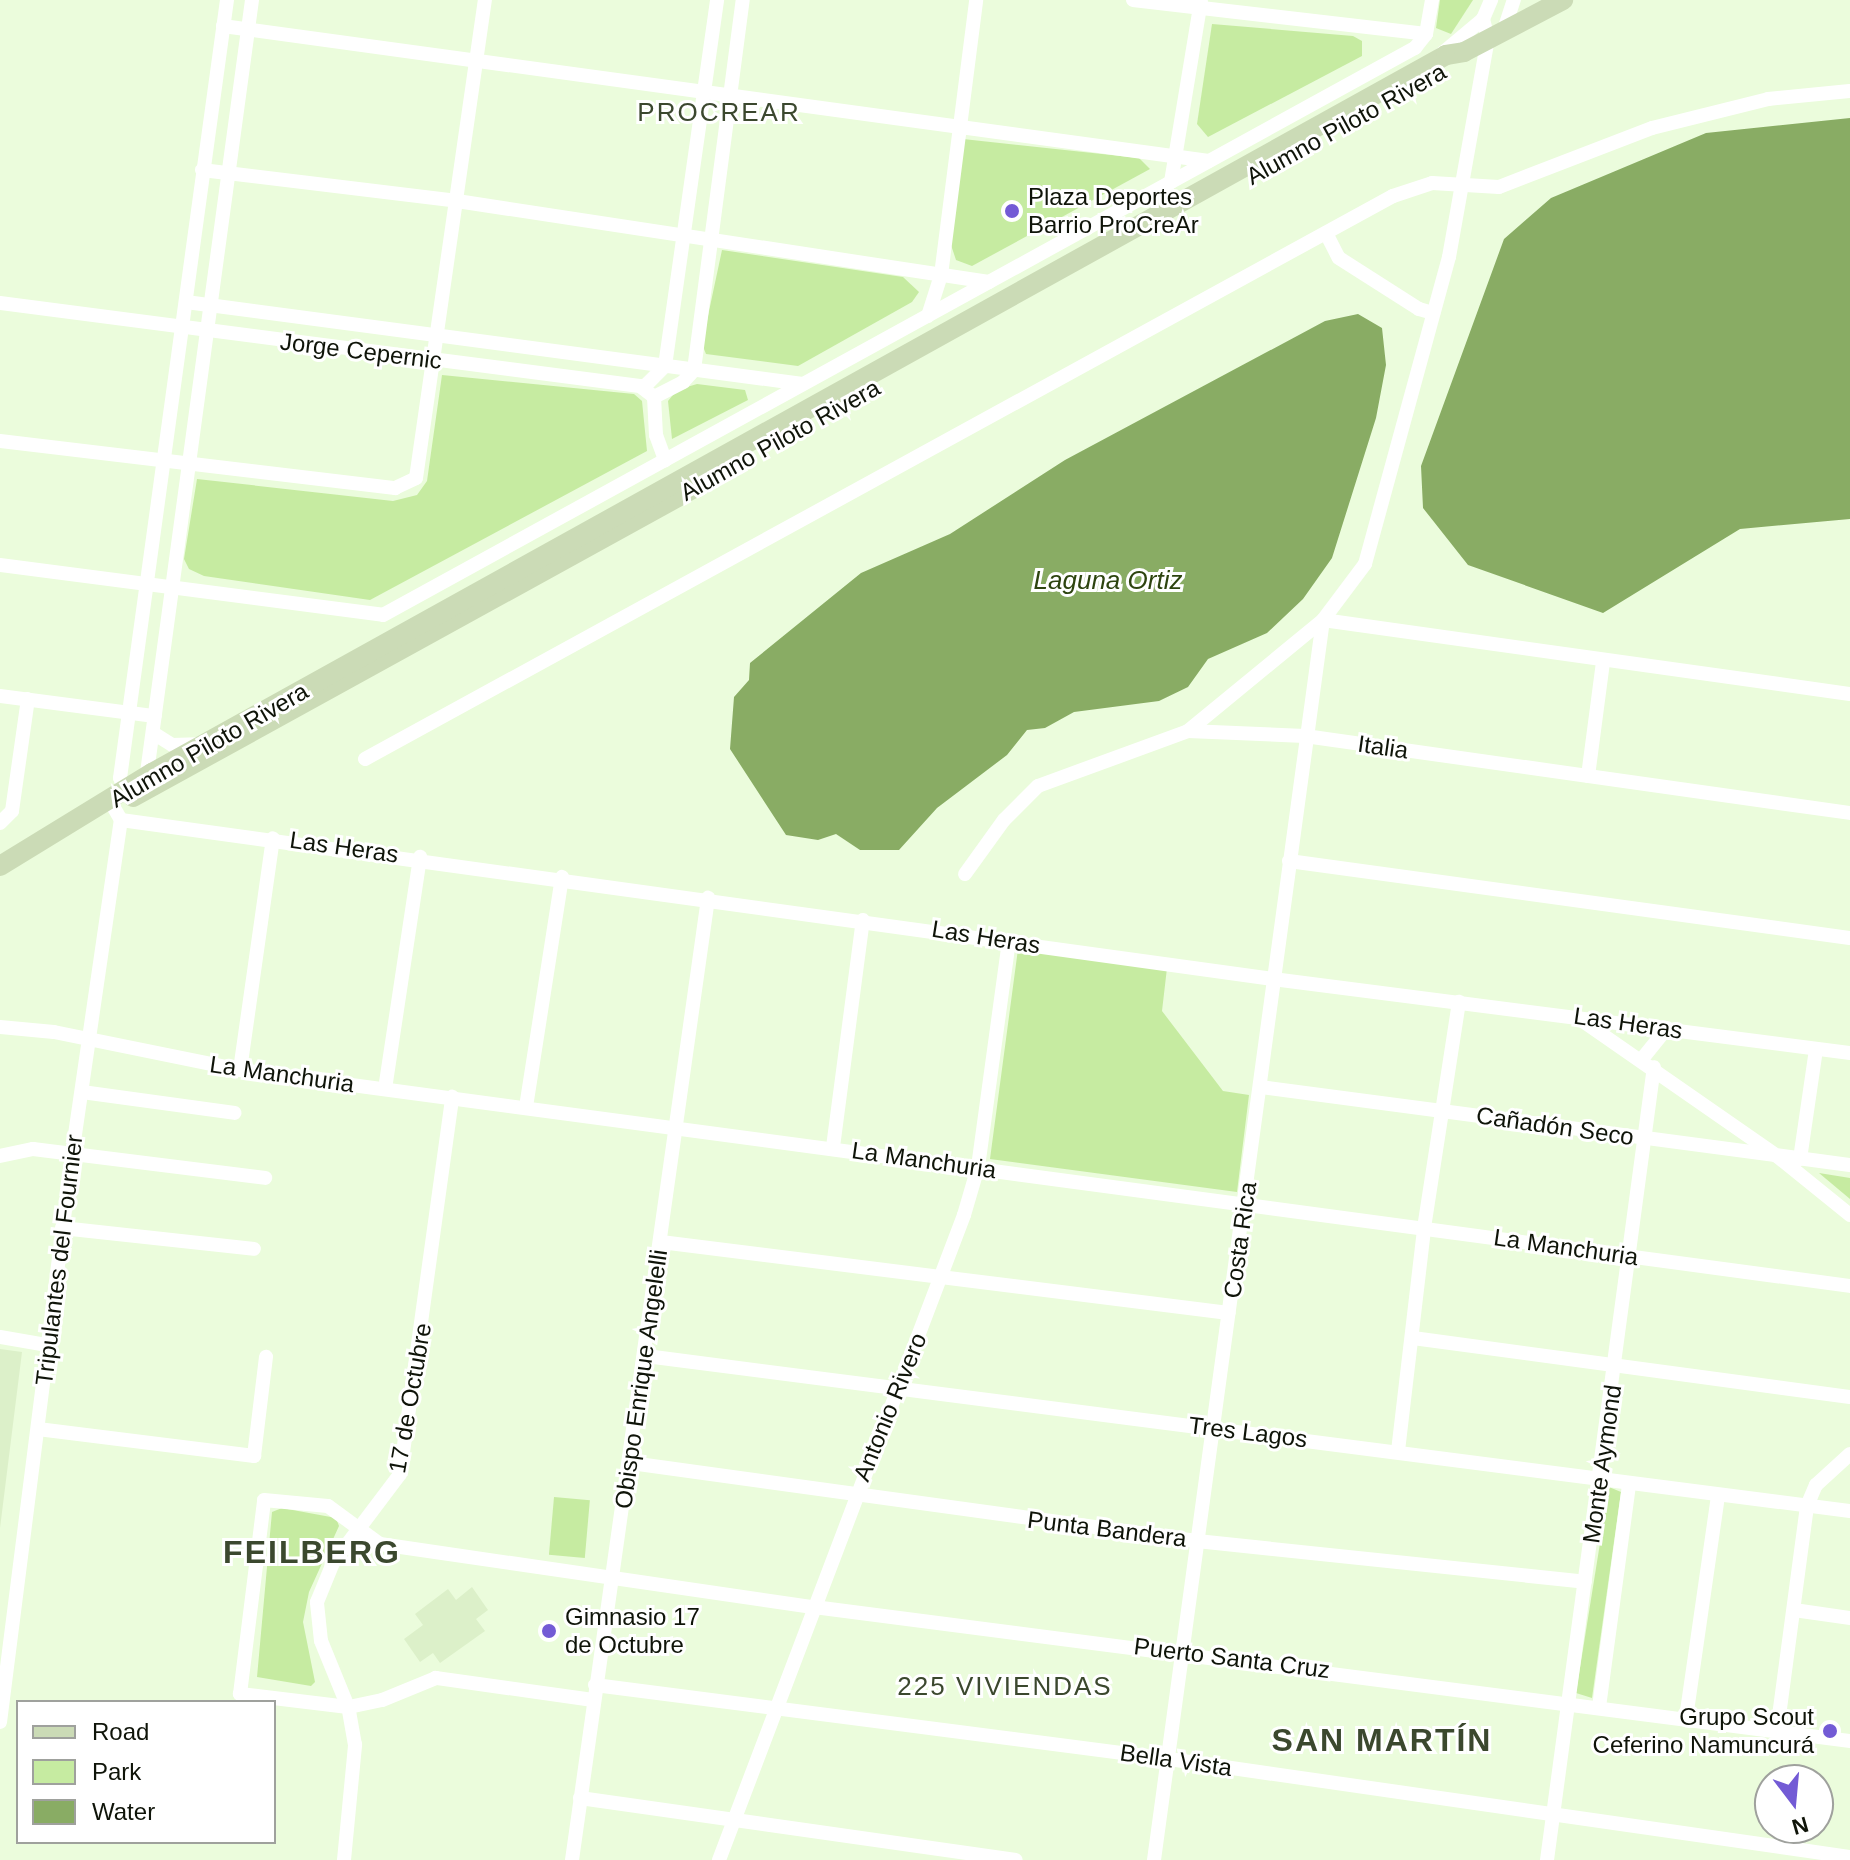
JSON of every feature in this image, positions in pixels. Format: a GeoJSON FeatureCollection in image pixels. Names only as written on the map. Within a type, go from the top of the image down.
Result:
{"type":"FeatureCollection","features":[{"type":"Feature","properties":{"kind":"main road","name":"Alumno Piloto Rivera"},"geometry":{"type":"LineString","coordinates":[[148,784],[1454,64],[1492,30],[1563,0]]}},
{"type":"Feature","properties":{"kind":"main road","name":"Alumno Piloto Rivera"},"geometry":{"type":"LineString","coordinates":[[0,866],[89,815],[119,803],[209,742],[1427,65],[1464,52]]}},
{"type":"Feature","properties":{"kind":"street"},"geometry":{"type":"LineString","coordinates":[[183,327],[227,0]]}},
{"type":"Feature","properties":{"kind":"street"},"geometry":{"type":"LineString","coordinates":[[148,784],[252,0]]}},
{"type":"Feature","properties":{"kind":"street"},"geometry":{"type":"LineString","coordinates":[[0,441],[188,467],[406,485],[421,466],[485,0]]}},
{"type":"Feature","properties":{"kind":"street"},"geometry":{"type":"LineString","coordinates":[[665,460],[656,435],[649,393],[665,366],[717,0]]}},
{"type":"Feature","properties":{"kind":"street"},"geometry":{"type":"LineString","coordinates":[[649,393],[683,382],[694,370],[743,0]]}},
{"type":"Feature","properties":{"kind":"street"},"geometry":{"type":"LineString","coordinates":[[928,316],[941,275],[976,0]]}},
{"type":"Feature","properties":{"kind":"street"},"geometry":{"type":"LineString","coordinates":[[1133,0],[1201,4],[1426,34]]}},
{"type":"Feature","properties":{"kind":"street"},"geometry":{"type":"LineString","coordinates":[[0,565],[172,590],[383,615],[1415,48],[1426,34],[1432,0]]}},
{"type":"Feature","properties":{"kind":"street"},"geometry":{"type":"LineString","coordinates":[[1188,731],[1323,620],[1365,564],[1433,313],[1492,30],[1491,0]]}},
{"type":"Feature","properties":{"kind":"street"},"geometry":{"type":"LineString","coordinates":[[1427,65],[1492,30],[1514,0]]}},
{"type":"Feature","properties":{"kind":"street"},"geometry":{"type":"LineString","coordinates":[[1171,182],[1179,155],[1201,4]]}},
{"type":"Feature","properties":{"kind":"street"},"geometry":{"type":"LineString","coordinates":[[223,26],[248,32],[1209,161]]}},
{"type":"Feature","properties":{"kind":"street"},"geometry":{"type":"LineString","coordinates":[[365,759],[1393,196],[1432,183],[1499,187],[1652,128],[1768,99],[1850,91]]}},
{"type":"Feature","properties":{"kind":"street"},"geometry":{"type":"LineString","coordinates":[[202,170],[457,201],[989,282]]}},
{"type":"Feature","properties":{"kind":"street"},"geometry":{"type":"LineString","coordinates":[[1326,233],[1339,258],[1419,309],[1433,313]]}},
{"type":"Feature","properties":{"kind":"street","name":"Jorge Cepernic"},"geometry":{"type":"LineString","coordinates":[[186,302],[804,384]]}},
{"type":"Feature","properties":{"kind":"street","name":"Jorge Cepernic"},"geometry":{"type":"LineString","coordinates":[[0,303],[649,393]]}},
{"type":"Feature","properties":{"kind":"street","name":"Tripulantes del Fournier"},"geometry":{"type":"LineString","coordinates":[[0,1722],[62,1228],[90,1040],[120,778],[183,327]]}},
{"type":"Feature","properties":{"kind":"street"},"geometry":{"type":"LineString","coordinates":[[1323,620],[1603,662],[1850,694]]}},
{"type":"Feature","properties":{"kind":"street","name":"Costa Rica"},"geometry":{"type":"LineString","coordinates":[[1154,1860],[1323,620]]}},
{"type":"Feature","properties":{"kind":"street"},"geometry":{"type":"LineString","coordinates":[[1588,776],[1603,662]]}},
{"type":"Feature","properties":{"kind":"street"},"geometry":{"type":"LineString","coordinates":[[0,696],[155,716]]}},
{"type":"Feature","properties":{"kind":"street"},"geometry":{"type":"LineString","coordinates":[[2,821],[12,811],[28,699]]}},
{"type":"Feature","properties":{"kind":"street","name":"Italia"},"geometry":{"type":"LineString","coordinates":[[965,874],[1004,820],[1038,786],[1188,731],[1305,736],[1850,813]]}},
{"type":"Feature","properties":{"kind":"street"},"geometry":{"type":"LineString","coordinates":[[153,733],[172,745],[209,742]]}},
{"type":"Feature","properties":{"kind":"street","name":"Las Heras"},"geometry":{"type":"LineString","coordinates":[[119,803],[273,838],[1273,979],[1573,1014],[1850,1053]]}},
{"type":"Feature","properties":{"kind":"street"},"geometry":{"type":"LineString","coordinates":[[240,1070],[273,838]]}},
{"type":"Feature","properties":{"kind":"street"},"geometry":{"type":"LineString","coordinates":[[385,1089],[420,857]]}},
{"type":"Feature","properties":{"kind":"street"},"geometry":{"type":"LineString","coordinates":[[1289,861],[1850,938]]}},
{"type":"Feature","properties":{"kind":"street"},"geometry":{"type":"LineString","coordinates":[[526,1107],[562,877]]}},
{"type":"Feature","properties":{"kind":"street","name":"Obispo Enrique Angelelli"},"geometry":{"type":"LineString","coordinates":[[572,1860],[594,1692],[631,1463],[674,1127],[708,898]]}},
{"type":"Feature","properties":{"kind":"street"},"geometry":{"type":"LineString","coordinates":[[833,1147],[863,920]]}},
{"type":"Feature","properties":{"kind":"street","name":"Antonio Rivero"},"geometry":{"type":"LineString","coordinates":[[719,1860],[779,1707],[854,1497],[943,1274],[978,1167],[1009,941]]}},
{"type":"Feature","properties":{"kind":"street"},"geometry":{"type":"LineString","coordinates":[[1398,1451],[1424,1228],[1459,1002]]}},
{"type":"Feature","properties":{"kind":"street"},"geometry":{"type":"LineString","coordinates":[[1573,1014],[1648,1063],[1777,1156],[1850,1215]]}},
{"type":"Feature","properties":{"kind":"street","name":"La Manchuria"},"geometry":{"type":"LineString","coordinates":[[0,1027],[90,1040],[240,1070],[1246,1201],[1850,1286]]}},
{"type":"Feature","properties":{"kind":"street"},"geometry":{"type":"LineString","coordinates":[[1648,1063],[1667,1028]]}},
{"type":"Feature","properties":{"kind":"street"},"geometry":{"type":"LineString","coordinates":[[1800,1159],[1816,1049]]}},
{"type":"Feature","properties":{"kind":"street","name":"Monte Aymond"},"geometry":{"type":"LineString","coordinates":[[1547,1860],[1566,1702],[1630,1255],[1648,1063]]}},
{"type":"Feature","properties":{"kind":"street","name":"Cañadón Seco"},"geometry":{"type":"LineString","coordinates":[[1261,1087],[1850,1165]]}},
{"type":"Feature","properties":{"kind":"street"},"geometry":{"type":"LineString","coordinates":[[82,1092],[235,1113]]}},
{"type":"Feature","properties":{"kind":"street","name":"17 de Octubre"},"geometry":{"type":"LineString","coordinates":[[344,1860],[355,1761],[348,1707],[321,1641],[317,1602],[322,1585],[355,1529],[388,1496],[405,1455],[452,1097]]}},
{"type":"Feature","properties":{"kind":"street"},"geometry":{"type":"LineString","coordinates":[[0,1156],[33,1149],[265,1178]]}},
{"type":"Feature","properties":{"kind":"street"},"geometry":{"type":"LineString","coordinates":[[62,1228],[254,1249]]}},
{"type":"Feature","properties":{"kind":"street"},"geometry":{"type":"LineString","coordinates":[[661,1242],[943,1274],[1229,1313]]}},
{"type":"Feature","properties":{"kind":"street"},"geometry":{"type":"LineString","coordinates":[[0,1337],[47,1345]]}},
{"type":"Feature","properties":{"kind":"street"},"geometry":{"type":"LineString","coordinates":[[1413,1338],[1850,1397]]}},
{"type":"Feature","properties":{"kind":"street","name":"Tres Lagos"},"geometry":{"type":"LineString","coordinates":[[646,1356],[1850,1511]]}},
{"type":"Feature","properties":{"kind":"street"},"geometry":{"type":"LineString","coordinates":[[38,1429],[254,1456],[266,1357]]}},
{"type":"Feature","properties":{"kind":"street"},"geometry":{"type":"LineString","coordinates":[[1777,1731],[1807,1506],[1816,1485],[1850,1454]]}},
{"type":"Feature","properties":{"kind":"street","name":"Punta Bandera"},"geometry":{"type":"LineString","coordinates":[[631,1463],[854,1497],[1197,1541],[1585,1582]]}},
{"type":"Feature","properties":{"kind":"street"},"geometry":{"type":"LineString","coordinates":[[1599,1707],[1629,1484]]}},
{"type":"Feature","properties":{"kind":"street"},"geometry":{"type":"LineString","coordinates":[[1686,1718],[1718,1495]]}},
{"type":"Feature","properties":{"kind":"street","name":"Puerto Santa Cruz"},"geometry":{"type":"LineString","coordinates":[[240,1694],[264,1500],[328,1506],[355,1529],[380,1544],[814,1607],[1183,1651],[1850,1741]]}},
{"type":"Feature","properties":{"kind":"street"},"geometry":{"type":"LineString","coordinates":[[1794,1610],[1850,1618]]}},
{"type":"Feature","properties":{"kind":"street","name":"Bella Vista"},"geometry":{"type":"LineString","coordinates":[[240,1694],[348,1707],[436,1678],[779,1707],[1552,1812],[1850,1857]]}},
{"type":"Feature","properties":{"kind":"street"},"geometry":{"type":"LineString","coordinates":[[580,1798],[1016,1860]]}},
{"type":"Feature","properties":{"kind":"shaded area"},"geometry":{"type":"Polygon","coordinates":[[[0,1349],[22,1352],[0,1528],[0,1349]]]}},
{"type":"Feature","properties":{"kind":"shaded area"},"geometry":{"type":"Polygon","coordinates":[[[472,1587],[488,1610],[476,1619],[485,1631],[440,1663],[433,1653],[420,1662],[404,1639],[423,1625],[415,1614],[448,1589],[456,1600],[472,1587]]]}},
{"type":"Feature","properties":{"kind":"green space"},"geometry":{"type":"Polygon","coordinates":[[[1440,0],[1473,0],[1451,34],[1436,28],[1440,0]]]}},
{"type":"Feature","properties":{"kind":"green space"},"geometry":{"type":"Polygon","coordinates":[[[1212,24],[1353,36],[1362,41],[1362,56],[1208,137],[1197,124],[1212,24]]]}},
{"type":"Feature","properties":{"kind":"green space"},"geometry":{"type":"Polygon","coordinates":[[[963,139],[1139,158],[1150,169],[972,266],[956,260],[950,242],[963,139]]]}},
{"type":"Feature","properties":{"kind":"green space"},"geometry":{"type":"Polygon","coordinates":[[[722,250],[903,277],[919,292],[912,302],[798,366],[706,354],[702,344],[722,250]]]}},
{"type":"Feature","properties":{"kind":"green space"},"geometry":{"type":"Polygon","coordinates":[[[442,375],[634,394],[642,401],[647,451],[370,600],[204,576],[189,569],[184,559],[197,479],[393,501],[417,495],[427,481],[442,375]]]}},
{"type":"Feature","properties":{"kind":"green space"},"geometry":{"type":"Polygon","coordinates":[[[697,384],[745,390],[748,400],[672,439],[668,401],[677,390],[697,384]]]}},
{"type":"Feature","properties":{"kind":"green space"},"geometry":{"type":"Polygon","coordinates":[[[1018,949],[1167,968],[1162,1011],[1223,1091],[1249,1095],[1237,1192],[990,1159],[1018,949]]]}},
{"type":"Feature","properties":{"kind":"green space"},"geometry":{"type":"Polygon","coordinates":[[[1819,1173],[1850,1178],[1850,1199],[1819,1173]]]}},
{"type":"Feature","properties":{"kind":"green space"},"geometry":{"type":"Polygon","coordinates":[[[1609,1487],[1621,1492],[1592,1698],[1576,1693],[1609,1487]]]}},
{"type":"Feature","properties":{"kind":"green space"},"geometry":{"type":"Polygon","coordinates":[[[554,1497],[590,1500],[585,1558],[549,1555],[554,1497]]]}},
{"type":"Feature","properties":{"kind":"green space"},"geometry":{"type":"Polygon","coordinates":[[[282,1508],[336,1518],[339,1526],[309,1592],[303,1622],[315,1682],[311,1686],[257,1677],[272,1512],[282,1508]]]}},
{"type":"Feature","properties":{"kind":"water"},"geometry":{"type":"Polygon","coordinates":[[[1850,118],[1850,519],[1740,529],[1603,613],[1468,565],[1423,508],[1421,466],[1504,239],[1551,198],[1706,133],[1850,118]]]}},
{"type":"Feature","properties":{"kind":"water","name":"Laguna Ortiz"},"geometry":{"type":"Polygon","coordinates":[[[1358,314],[1382,328],[1386,365],[1376,418],[1332,558],[1303,599],[1267,633],[1208,659],[1188,687],[1159,701],[1074,712],[1045,728],[1027,730],[1007,755],[937,808],[899,850],[860,850],[836,834],[818,840],[786,835],[730,749],[734,697],[749,680],[750,663],[861,573],[950,534],[1065,460],[1325,321],[1358,314]]]}},
{"type":"Feature","properties":{"kind":"place","name":"Plaza Deportes Barrio ProCreAr"},"geometry":{"type":"Point","coordinates":[1012,211]}},
{"type":"Feature","properties":{"kind":"place","name":"Gimnasio 17 de Octubre"},"geometry":{"type":"Point","coordinates":[549,1631]}},
{"type":"Feature","properties":{"kind":"place","name":"Grupo Scout Ceferino Namuncurá"},"geometry":{"type":"Point","coordinates":[1830,1731]}},
{"type":"Feature","properties":{"kind":"district","name":"PROCREAR"},"geometry":{"type":"Point","coordinates":[719,113]}},
{"type":"Feature","properties":{"kind":"district","name":"FEILBERG"},"geometry":{"type":"Point","coordinates":[312,1552]}},
{"type":"Feature","properties":{"kind":"district","name":"225 VIVIENDAS"},"geometry":{"type":"Point","coordinates":[1005,1687]}},
{"type":"Feature","properties":{"kind":"district","name":"SAN MARTÍN"},"geometry":{"type":"Point","coordinates":[1382,1740]}}]}
